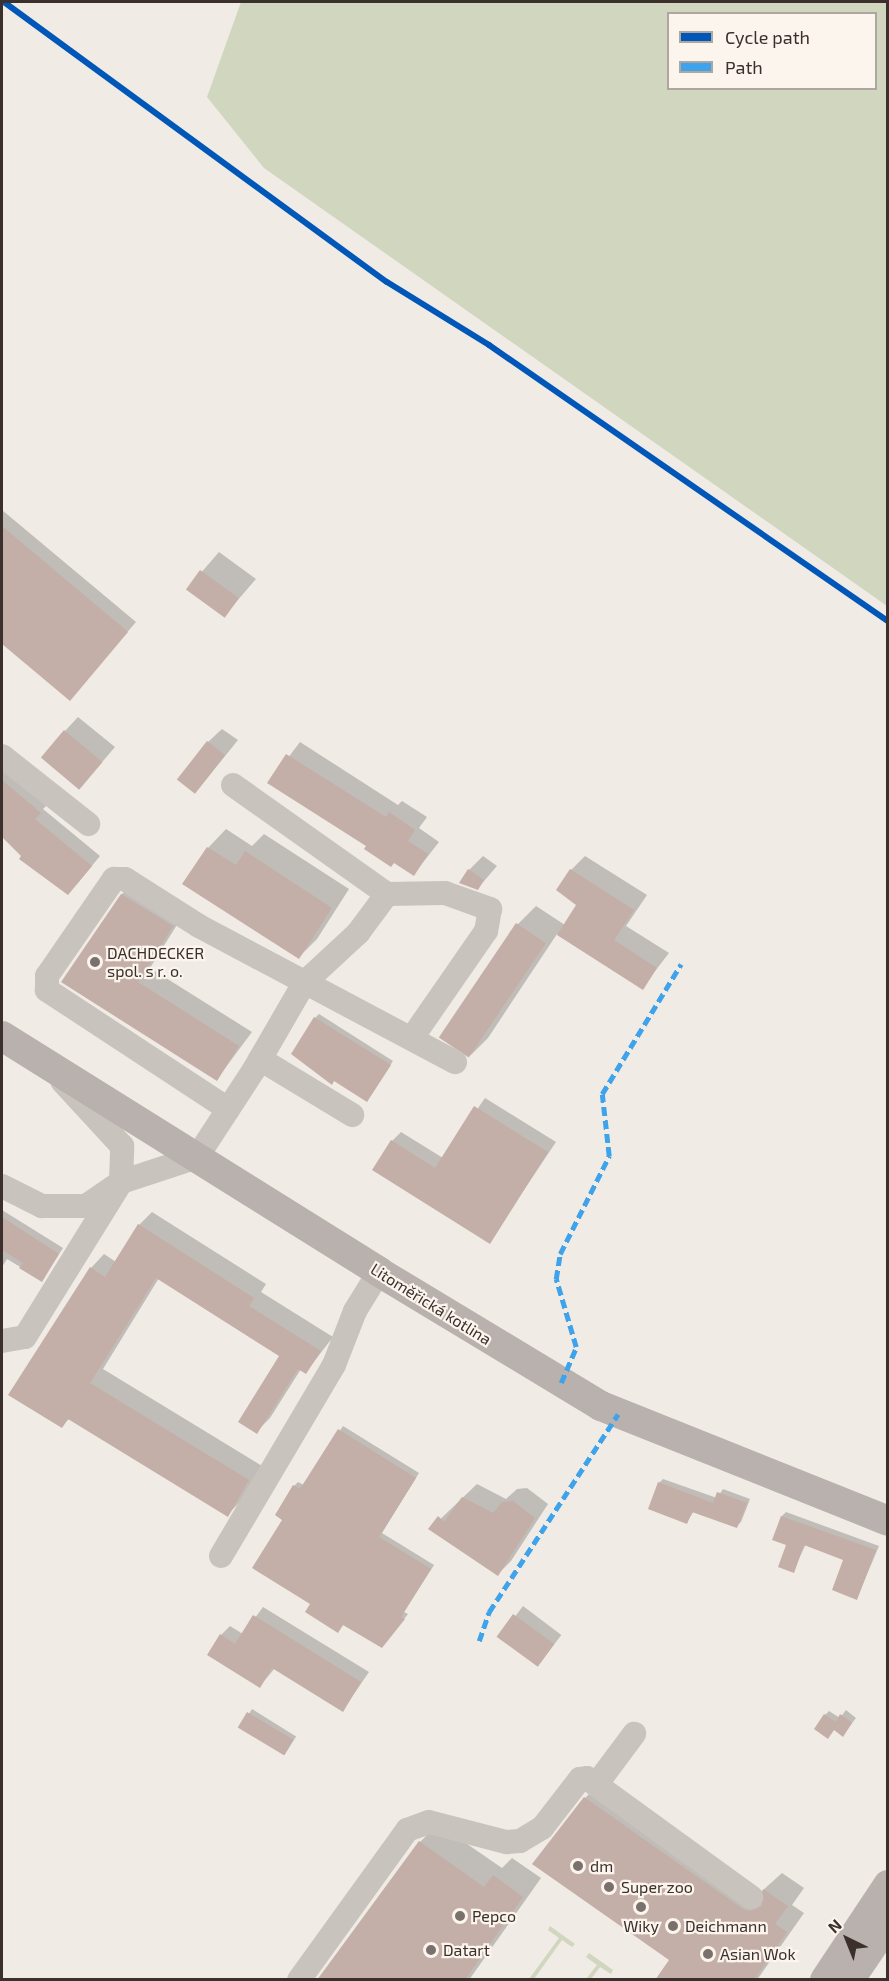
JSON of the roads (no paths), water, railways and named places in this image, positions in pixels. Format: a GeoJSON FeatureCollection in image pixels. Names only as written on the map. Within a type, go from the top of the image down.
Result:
{"type":"FeatureCollection","features":[{"type":"Feature","properties":{"kind":"main road","name":"Litoměřická kotlina"},"geometry":{"type":"LineString","coordinates":[[2,1036],[379,1272],[601,1406],[888,1521]]}},
{"type":"Feature","properties":{"kind":"main road"},"geometry":{"type":"LineString","coordinates":[[825,1980],[888,1885]]}},
{"type":"Feature","properties":{"kind":"main road"},"geometry":{"type":"LineString","coordinates":[[849,1980],[888,1923]]}},
{"type":"Feature","properties":{"kind":"lane"},"geometry":{"type":"LineString","coordinates":[[2,756],[88,824]]}},
{"type":"Feature","properties":{"kind":"lane"},"geometry":{"type":"LineString","coordinates":[[232,785],[387,894],[445,893],[490,909],[486,931],[412,1038]]}},
{"type":"Feature","properties":{"kind":"lane"},"geometry":{"type":"LineString","coordinates":[[228,1109],[51,994],[44,985],[47,976],[117,877],[199,926],[456,1062]]}},
{"type":"Feature","properties":{"kind":"lane"},"geometry":{"type":"LineString","coordinates":[[2,1186],[42,1206],[86,1206],[121,1182],[197,1157],[260,1059],[304,983],[358,933],[387,894]]}},
{"type":"Feature","properties":{"kind":"lane"},"geometry":{"type":"LineString","coordinates":[[260,1059],[352,1115]]}},
{"type":"Feature","properties":{"kind":"lane"},"geometry":{"type":"LineString","coordinates":[[2,1341],[25,1336],[121,1182],[122,1146],[103,1122],[65,1088],[57,1071]]}},
{"type":"Feature","properties":{"kind":"lane"},"geometry":{"type":"LineString","coordinates":[[221,1556],[334,1365],[355,1311],[379,1272]]}},
{"type":"Feature","properties":{"kind":"lane"},"geometry":{"type":"LineString","coordinates":[[596,1785],[634,1734]]}},
{"type":"Feature","properties":{"kind":"lane"},"geometry":{"type":"LineString","coordinates":[[299,1980],[407,1830],[429,1822],[506,1842],[520,1841],[542,1828],[580,1779],[596,1785],[751,1897]]}},
{"type":"Feature","properties":{"kind":"place","name":"DACHDECKER spol. s r. o."},"geometry":{"type":"Point","coordinates":[95,962]}},
{"type":"Feature","properties":{"kind":"place","name":"dm"},"geometry":{"type":"Point","coordinates":[578,1866]}},
{"type":"Feature","properties":{"kind":"place","name":"Super zoo"},"geometry":{"type":"Point","coordinates":[609,1887]}},
{"type":"Feature","properties":{"kind":"place","name":"Wiky"},"geometry":{"type":"Point","coordinates":[641,1907]}},
{"type":"Feature","properties":{"kind":"place","name":"Pepco"},"geometry":{"type":"Point","coordinates":[460,1916]}},
{"type":"Feature","properties":{"kind":"place","name":"Deichmann"},"geometry":{"type":"Point","coordinates":[673,1926]}},
{"type":"Feature","properties":{"kind":"place","name":"Datart"},"geometry":{"type":"Point","coordinates":[431,1950]}},
{"type":"Feature","properties":{"kind":"place","name":"Asian Wok"},"geometry":{"type":"Point","coordinates":[708,1954]}}]}
